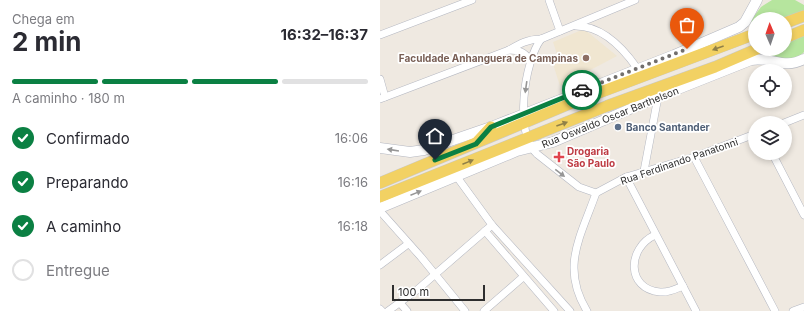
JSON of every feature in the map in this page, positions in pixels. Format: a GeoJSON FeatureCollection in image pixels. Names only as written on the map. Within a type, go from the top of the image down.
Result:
{"type":"FeatureCollection","features":[{"type":"Feature","properties":{"kind":"main road"},"geometry":{"type":"LineString","coordinates":[[792,20],[804,16]]}},
{"type":"Feature","properties":{"kind":"main road"},"geometry":{"type":"LineString","coordinates":[[792,35],[804,30]]}},
{"type":"Feature","properties":{"kind":"main road"},"geometry":{"type":"LineString","coordinates":[[380,183],[476,144],[523,118],[748,37]]}},
{"type":"Feature","properties":{"kind":"main road"},"geometry":{"type":"LineString","coordinates":[[380,197],[528,144],[607,106],[715,67],[748,53]]}},
{"type":"Feature","properties":{"kind":"main road"},"geometry":{"type":"LineString","coordinates":[[476,144],[491,127]]}},
{"type":"Feature","properties":{"kind":"street"},"geometry":{"type":"LineString","coordinates":[[380,35],[472,0]]}},
{"type":"Feature","properties":{"kind":"street"},"geometry":{"type":"LineString","coordinates":[[549,0],[560,31]]}},
{"type":"Feature","properties":{"kind":"street"},"geometry":{"type":"LineString","coordinates":[[380,79],[383,98],[509,50],[518,44],[532,39],[541,39],[635,0]]}},
{"type":"Feature","properties":{"kind":"street"},"geometry":{"type":"LineString","coordinates":[[380,148],[410,152],[424,150],[491,127],[523,118],[637,68],[739,27],[745,22],[757,0]]}},
{"type":"Feature","properties":{"kind":"street"},"geometry":{"type":"LineString","coordinates":[[596,15],[594,22],[598,30]]}},
{"type":"Feature","properties":{"kind":"street"},"geometry":{"type":"LineString","coordinates":[[573,26],[584,26],[598,30],[624,51],[637,68]]}},
{"type":"Feature","properties":{"kind":"street"},"geometry":{"type":"LineString","coordinates":[[541,39],[534,48],[530,60],[523,118],[528,144],[579,187],[596,193],[581,230],[573,261],[581,300],[587,311]]}},
{"type":"Feature","properties":{"kind":"street"},"geometry":{"type":"LineString","coordinates":[[509,50],[518,50],[524,53],[530,60]]}},
{"type":"Feature","properties":{"kind":"street","name":"Rua Oswaldo Oscar Barthelson"},"geometry":{"type":"LineString","coordinates":[[380,208],[457,177],[517,151],[528,144],[553,142],[658,97],[751,60],[759,59],[786,64],[803,61]]}},
{"type":"Feature","properties":{"kind":"street"},"geometry":{"type":"LineString","coordinates":[[644,171],[658,97]]}},
{"type":"Feature","properties":{"kind":"street"},"geometry":{"type":"LineString","coordinates":[[792,120],[804,115]]}},
{"type":"Feature","properties":{"kind":"street","name":"Rua Ferdinando Panatonni"},"geometry":{"type":"LineString","coordinates":[[596,193],[626,177],[694,157],[748,137]]}},
{"type":"Feature","properties":{"kind":"street"},"geometry":{"type":"LineString","coordinates":[[694,157],[775,311]]}},
{"type":"Feature","properties":{"kind":"street"},"geometry":{"type":"LineString","coordinates":[[776,160],[804,215]]}},
{"type":"Feature","properties":{"kind":"street"},"geometry":{"type":"LineString","coordinates":[[457,177],[492,225],[570,311]]}},
{"type":"Feature","properties":{"kind":"street"},"geometry":{"type":"LineString","coordinates":[[626,177],[696,311]]}},
{"type":"Feature","properties":{"kind":"street"},"geometry":{"type":"LineString","coordinates":[[380,211],[435,273],[465,311]]}},
{"type":"Feature","properties":{"kind":"street"},"geometry":{"type":"LineString","coordinates":[[388,311],[400,303],[492,225]]}},
{"type":"Feature","properties":{"kind":"street"},"geometry":{"type":"LineString","coordinates":[[484,231],[554,311]]}},
{"type":"Feature","properties":{"kind":"street"},"geometry":{"type":"LineString","coordinates":[[655,235],[645,239],[636,253],[634,260],[634,271],[639,281],[653,291],[661,293],[683,286]]}},
{"type":"Feature","properties":{"kind":"street"},"geometry":{"type":"LineString","coordinates":[[380,265],[408,244]]}},
{"type":"Feature","properties":{"kind":"street"},"geometry":{"type":"LineString","coordinates":[[484,311],[523,277]]}},
{"type":"Feature","properties":{"kind":"street"},"geometry":{"type":"LineString","coordinates":[[400,303],[407,311]]}},
{"type":"Feature","properties":{"kind":"street"},"geometry":{"type":"LineString","coordinates":[[793,311],[804,307]]}},
{"type":"Feature","properties":{"kind":"shaded area","name":"Faculdade Anhanguera de Campinas"},"geometry":{"type":"Polygon","coordinates":[[[584,29],[617,56],[560,86],[553,64],[559,60],[553,42],[584,29]]]}},
{"type":"Feature","properties":{"kind":"green space"},"geometry":{"type":"Polygon","coordinates":[[[772,0],[795,0],[804,5],[804,14],[792,17],[792,12],[757,12],[761,7],[772,0]]]}},
{"type":"Feature","properties":{"kind":"green space"},"geometry":{"type":"Polygon","coordinates":[[[804,33],[804,52],[793,59],[771,56],[792,56],[792,38],[804,33]]]}},
{"type":"Feature","properties":{"kind":"way so far"},"geometry":{"type":"LineString","coordinates":[[582,90],[687,49]]}},
{"type":"Feature","properties":{"kind":"place","name":"Faculdade Anhanguera de Campinas"},"geometry":{"type":"Point","coordinates":[586,58]}},
{"type":"Feature","properties":{"kind":"place","name":"Banco Santander"},"geometry":{"type":"Point","coordinates":[618,127]}},
{"type":"Feature","properties":{"kind":"place","name":"Drogaria São Paulo"},"geometry":{"type":"Point","coordinates":[559,157]}},
{"type":"Feature","properties":{"kind":"route"},"geometry":{"type":"LineString","coordinates":[[435,160],[476,144],[491,127],[582,90]]}}]}
